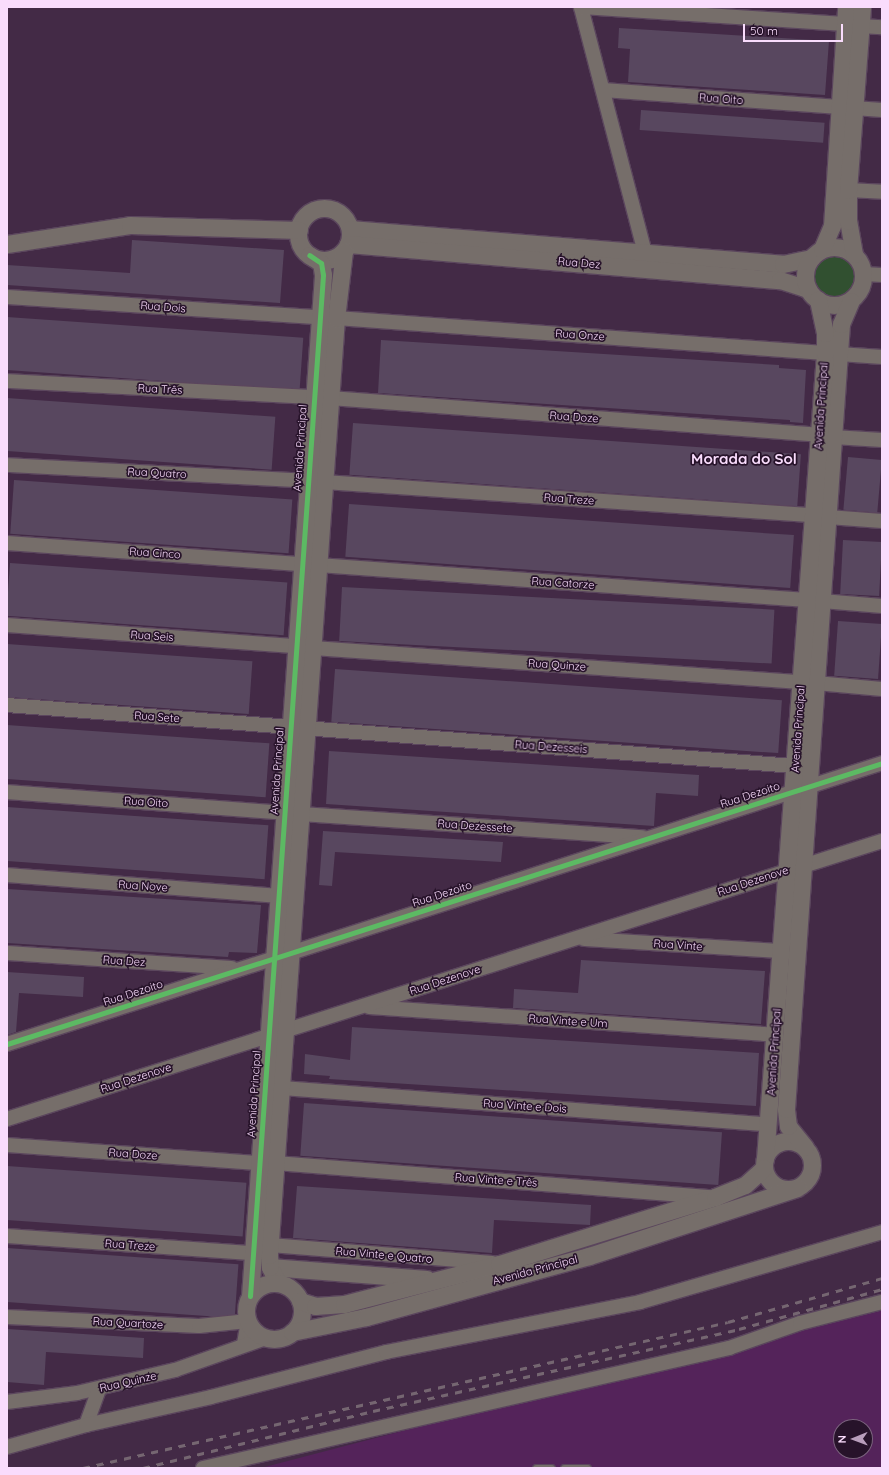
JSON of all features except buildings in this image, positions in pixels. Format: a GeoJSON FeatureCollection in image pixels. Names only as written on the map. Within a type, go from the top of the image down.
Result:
{"type":"FeatureCollection","features":[{"type":"Feature","properties":{"kind":"street"},"geometry":{"type":"LineString","coordinates":[[645,254],[581,7],[882,27]]}},
{"type":"Feature","properties":{"kind":"street"},"geometry":{"type":"LineString","coordinates":[[846,7],[853,25]]}},
{"type":"Feature","properties":{"kind":"street"},"geometry":{"type":"LineString","coordinates":[[862,7],[853,25],[847,107],[848,221],[854,254],[864,274],[882,275]]}},
{"type":"Feature","properties":{"kind":"street","name":"Rua Oito"},"geometry":{"type":"LineString","coordinates":[[603,90],[882,110]]}},
{"type":"Feature","properties":{"kind":"street","name":"Avenida Principal"},"geometry":{"type":"LineString","coordinates":[[832,353],[805,273],[832,226],[847,107]]}},
{"type":"Feature","properties":{"kind":"street"},"geometry":{"type":"LineString","coordinates":[[848,190],[882,192]]}},
{"type":"Feature","properties":{"kind":"street"},"geometry":{"type":"LineString","coordinates":[[7,244],[130,225],[299,230],[307,214],[324,208],[340,214],[347,241]]}},
{"type":"Feature","properties":{"kind":"street","name":"Avenida Principal"},"geometry":{"type":"LineString","coordinates":[[299,230],[300,244],[309,255],[318,260],[322,268],[328,317]]}},
{"type":"Feature","properties":{"kind":"street"},"geometry":{"type":"LineString","coordinates":[[347,241],[645,254],[783,264],[838,247],[854,254]]}},
{"type":"Feature","properties":{"kind":"street"},"geometry":{"type":"LineString","coordinates":[[309,255],[331,259],[347,241]]}},
{"type":"Feature","properties":{"kind":"street","name":"Avenida Principal"},"geometry":{"type":"LineString","coordinates":[[278,1283],[270,1267],[270,1245],[291,953],[293,813],[328,317],[347,241]]}},
{"type":"Feature","properties":{"kind":"street","name":"Rua Dez"},"geometry":{"type":"LineString","coordinates":[[347,241],[780,280],[813,295]]}},
{"type":"Feature","properties":{"kind":"street","name":"Avenida Principal"},"geometry":{"type":"LineString","coordinates":[[266,1338],[277,1339],[292,1332],[366,1317],[589,1256],[797,1188],[808,1179],[813,1166],[805,1147],[788,1126],[786,1109],[795,868],[832,353],[841,324],[851,300],[862,285],[864,274]]}},
{"type":"Feature","properties":{"kind":"street"},"geometry":{"type":"LineString","coordinates":[[813,295],[834,305],[851,300]]}},
{"type":"Feature","properties":{"kind":"street","name":"Rua Dois"},"geometry":{"type":"LineString","coordinates":[[7,297],[328,317]]}},
{"type":"Feature","properties":{"kind":"street","name":"Rua Onze"},"geometry":{"type":"LineString","coordinates":[[328,317],[882,356]]}},
{"type":"Feature","properties":{"kind":"street","name":"Rua Três"},"geometry":{"type":"LineString","coordinates":[[7,382],[322,398]]}},
{"type":"Feature","properties":{"kind":"street","name":"Rua Doze"},"geometry":{"type":"LineString","coordinates":[[322,398],[882,440]]}},
{"type":"Feature","properties":{"kind":"street","name":"Rua Quatro"},"geometry":{"type":"LineString","coordinates":[[7,465],[316,481]]}},
{"type":"Feature","properties":{"kind":"street","name":"Rua Treze"},"geometry":{"type":"LineString","coordinates":[[316,481],[882,521]]}},
{"type":"Feature","properties":{"kind":"street","name":"Rua Cinco"},"geometry":{"type":"LineString","coordinates":[[7,543],[310,565]]}},
{"type":"Feature","properties":{"kind":"street","name":"Rua Catorze"},"geometry":{"type":"LineString","coordinates":[[310,565],[882,606]]}},
{"type":"Feature","properties":{"kind":"street","name":"Rua Seis"},"geometry":{"type":"LineString","coordinates":[[7,625],[304,647]]}},
{"type":"Feature","properties":{"kind":"street","name":"Rua Quinze"},"geometry":{"type":"LineString","coordinates":[[304,647],[882,689]]}},
{"type":"Feature","properties":{"kind":"street","name":"Avenida Principal"},"geometry":{"type":"LineString","coordinates":[[801,789],[795,766],[808,683]]}},
{"type":"Feature","properties":{"kind":"street","name":"Rua Sete"},"geometry":{"type":"LineString","coordinates":[[7,705],[299,728]]}},
{"type":"Feature","properties":{"kind":"street","name":"Rua Dezesseis"},"geometry":{"type":"LineString","coordinates":[[299,728],[795,766]]}},
{"type":"Feature","properties":{"kind":"street","name":"Rua Dezoito"},"geometry":{"type":"LineString","coordinates":[[10,1042],[882,763]]}},
{"type":"Feature","properties":{"kind":"street","name":"Rua Oito"},"geometry":{"type":"LineString","coordinates":[[7,792],[293,813]]}},
{"type":"Feature","properties":{"kind":"street","name":"Avenida Principal"},"geometry":{"type":"LineString","coordinates":[[248,1321],[278,896],[293,813]]}},
{"type":"Feature","properties":{"kind":"street","name":"Rua Dezessete"},"geometry":{"type":"LineString","coordinates":[[293,813],[650,838]]}},
{"type":"Feature","properties":{"kind":"street","name":"Rua Dezenove"},"geometry":{"type":"LineString","coordinates":[[7,1119],[882,841]]}},
{"type":"Feature","properties":{"kind":"street","name":"Avenida Principal"},"geometry":{"type":"LineString","coordinates":[[765,1164],[782,951],[795,868]]}},
{"type":"Feature","properties":{"kind":"street","name":"Rua Nove"},"geometry":{"type":"LineString","coordinates":[[7,875],[278,896]]}},
{"type":"Feature","properties":{"kind":"street","name":"Rua Vinte"},"geometry":{"type":"LineString","coordinates":[[575,938],[782,951]]}},
{"type":"Feature","properties":{"kind":"street","name":"Rua Dez"},"geometry":{"type":"LineString","coordinates":[[7,953],[241,969]]}},
{"type":"Feature","properties":{"kind":"street","name":"Rua Vinte e Um"},"geometry":{"type":"LineString","coordinates":[[361,1006],[776,1035]]}},
{"type":"Feature","properties":{"kind":"street","name":"Rua Vinte e Dois"},"geometry":{"type":"LineString","coordinates":[[282,1088],[769,1125]]}},
{"type":"Feature","properties":{"kind":"street","name":"Avenida Principal"},"geometry":{"type":"LineString","coordinates":[[300,1301],[330,1306],[442,1280],[499,1264],[715,1197],[745,1185],[765,1164],[774,1145],[789,1140],[805,1147]]}},
{"type":"Feature","properties":{"kind":"street","name":"Rua Doze"},"geometry":{"type":"LineString","coordinates":[[7,1145],[260,1163]]}},
{"type":"Feature","properties":{"kind":"street","name":"Rua Vinte e Três"},"geometry":{"type":"LineString","coordinates":[[276,1163],[715,1197]]}},
{"type":"Feature","properties":{"kind":"street"},"geometry":{"type":"LineString","coordinates":[[765,1164],[776,1186],[797,1188]]}},
{"type":"Feature","properties":{"kind":"street"},"geometry":{"type":"LineString","coordinates":[[7,1447],[86,1425],[211,1397],[386,1352],[640,1302],[882,1232]]}},
{"type":"Feature","properties":{"kind":"street","name":"Rua Treze"},"geometry":{"type":"LineString","coordinates":[[7,1236],[253,1253]]}},
{"type":"Feature","properties":{"kind":"street","name":"Rua Vinte e Quatro"},"geometry":{"type":"LineString","coordinates":[[270,1245],[499,1264]]}},
{"type":"Feature","properties":{"kind":"street"},"geometry":{"type":"LineString","coordinates":[[270,1267],[442,1280]]}},
{"type":"Feature","properties":{"kind":"street"},"geometry":{"type":"LineString","coordinates":[[250,1296],[262,1285],[278,1283],[291,1289],[300,1301],[301,1315],[292,1332]]}},
{"type":"Feature","properties":{"kind":"street"},"geometry":{"type":"LineString","coordinates":[[203,1468],[729,1348],[800,1324],[882,1302]]}},
{"type":"Feature","properties":{"kind":"street","name":"Rua Quartoze"},"geometry":{"type":"LineString","coordinates":[[7,1317],[199,1326],[248,1321]]}},
{"type":"Feature","properties":{"kind":"street"},"geometry":{"type":"LineString","coordinates":[[248,1321],[253,1329],[266,1338]]}},
{"type":"Feature","properties":{"kind":"street"},"geometry":{"type":"LineString","coordinates":[[244,1344],[248,1321]]}},
{"type":"Feature","properties":{"kind":"street","name":"Rua Quinze"},"geometry":{"type":"LineString","coordinates":[[7,1402],[99,1388],[175,1370],[244,1344],[266,1338]]}},
{"type":"Feature","properties":{"kind":"street"},"geometry":{"type":"LineString","coordinates":[[86,1425],[99,1388]]}},
{"type":"Feature","properties":{"kind":"lane"},"geometry":{"type":"LineString","coordinates":[[536,1468],[551,1468]]}},
{"type":"Feature","properties":{"kind":"lane"},"geometry":{"type":"LineString","coordinates":[[564,1468],[587,1468]]}},
{"type":"Feature","properties":{"kind":"shaded area"},"geometry":{"type":"Polygon","coordinates":[[[882,1305],[882,1468],[261,1468],[882,1305]]]}},
{"type":"Feature","properties":{"kind":"green space"},"geometry":{"type":"Polygon","coordinates":[[[830,253],[840,253],[852,260],[859,272],[859,282],[852,294],[840,301],[830,301],[822,297],[815,290],[811,282],[811,272],[815,264],[822,257],[830,253]]]}},
{"type":"Feature","properties":{"kind":"railway"},"geometry":{"type":"LineString","coordinates":[[83,1468],[728,1322],[882,1278]]}},
{"type":"Feature","properties":{"kind":"railway"},"geometry":{"type":"LineString","coordinates":[[143,1468],[373,1411],[739,1329],[882,1289]]}},
{"type":"Feature","properties":{"kind":"cycle path"},"geometry":{"type":"LineString","coordinates":[[250,1296],[323,275],[321,263],[309,255]]}},
{"type":"Feature","properties":{"kind":"cycle path"},"geometry":{"type":"LineString","coordinates":[[7,1044],[882,763]]}},
{"type":"Feature","properties":{"kind":"district","name":"Morada do Sol"},"geometry":{"type":"Point","coordinates":[744,459]}}]}
